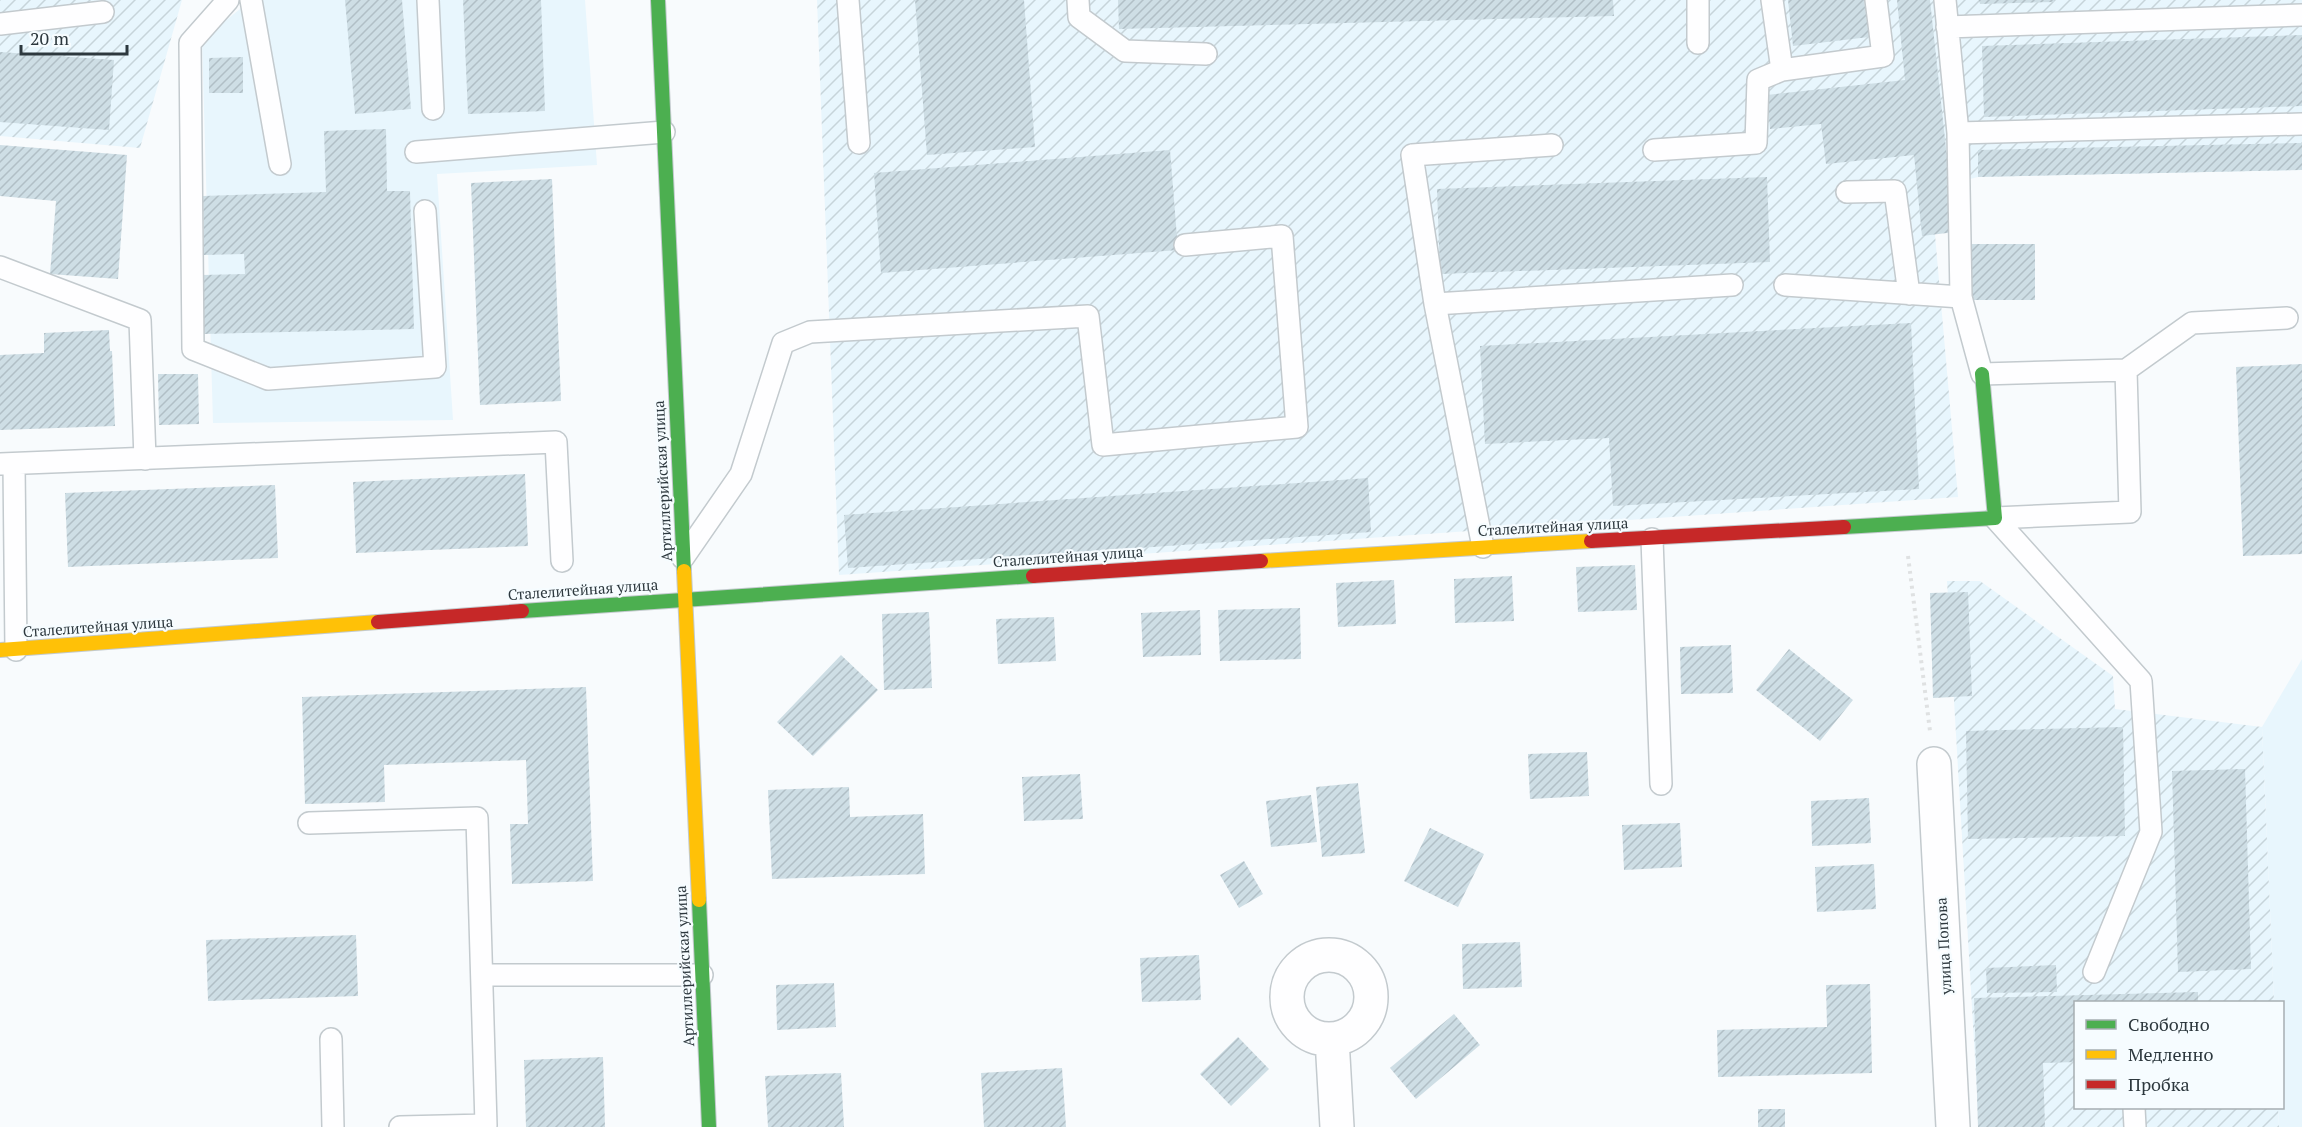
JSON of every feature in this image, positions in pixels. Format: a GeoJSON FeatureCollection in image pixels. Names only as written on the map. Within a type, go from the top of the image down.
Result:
{"type":"FeatureCollection","features":[{"type":"Feature","properties":{"kind":"street","name":"Артиллерийская улица"},"geometry":{"type":"LineString","coordinates":[[660,4],[684,599],[709,1127]]}},
{"type":"Feature","properties":{"kind":"street"},"geometry":{"type":"LineString","coordinates":[[1982,374],[1995,518]]}},
{"type":"Feature","properties":{"kind":"street","name":"Сталелитейная улица"},"geometry":{"type":"LineString","coordinates":[[8,650],[684,599],[1483,547],[1995,518]]}},
{"type":"Feature","properties":{"kind":"street","name":"улица Попова"},"geometry":{"type":"LineString","coordinates":[[1934,764],[1953,1127]]}},
{"type":"Feature","properties":{"kind":"street"},"geometry":{"type":"LineString","coordinates":[[1332,1039],[1338,1127]]}},
{"type":"Feature","properties":{"kind":"lane"},"geometry":{"type":"LineString","coordinates":[[228,0],[190,43],[193,349],[268,379],[435,367],[424,212]]}},
{"type":"Feature","properties":{"kind":"lane"},"geometry":{"type":"LineString","coordinates":[[251,0],[280,164]]}},
{"type":"Feature","properties":{"kind":"lane"},"geometry":{"type":"LineString","coordinates":[[428,0],[433,109]]}},
{"type":"Feature","properties":{"kind":"lane"},"geometry":{"type":"LineString","coordinates":[[848,0],[858,143]]}},
{"type":"Feature","properties":{"kind":"lane"},"geometry":{"type":"LineString","coordinates":[[1078,0],[1079,17],[1125,51],[1206,54]]}},
{"type":"Feature","properties":{"kind":"lane"},"geometry":{"type":"LineString","coordinates":[[1698,0],[1698,43]]}},
{"type":"Feature","properties":{"kind":"lane"},"geometry":{"type":"LineString","coordinates":[[1772,0],[1782,70]]}},
{"type":"Feature","properties":{"kind":"lane"},"geometry":{"type":"LineString","coordinates":[[1654,150],[1756,143],[1758,80],[1782,70],[1883,56],[1876,0]]}},
{"type":"Feature","properties":{"kind":"lane"},"geometry":{"type":"LineString","coordinates":[[1945,0],[1958,133],[1961,297],[1982,374],[2126,370],[2192,323],[2287,318]]}},
{"type":"Feature","properties":{"kind":"lane"},"geometry":{"type":"LineString","coordinates":[[0,24],[103,12]]}},
{"type":"Feature","properties":{"kind":"lane"},"geometry":{"type":"LineString","coordinates":[[1947,27],[2302,15]]}},
{"type":"Feature","properties":{"kind":"lane"},"geometry":{"type":"LineString","coordinates":[[1958,133],[2302,124]]}},
{"type":"Feature","properties":{"kind":"lane"},"geometry":{"type":"LineString","coordinates":[[416,152],[664,132]]}},
{"type":"Feature","properties":{"kind":"lane"},"geometry":{"type":"LineString","coordinates":[[1483,547],[1435,304],[1412,155],[1552,145]]}},
{"type":"Feature","properties":{"kind":"lane"},"geometry":{"type":"LineString","coordinates":[[1847,192],[1894,190],[1909,294]]}},
{"type":"Feature","properties":{"kind":"lane"},"geometry":{"type":"LineString","coordinates":[[683,559],[741,474],[783,343],[810,332],[1088,316],[1103,445],[1297,427],[1282,236],[1185,245]]}},
{"type":"Feature","properties":{"kind":"lane"},"geometry":{"type":"LineString","coordinates":[[0,267],[140,320],[145,459]]}},
{"type":"Feature","properties":{"kind":"lane"},"geometry":{"type":"LineString","coordinates":[[1435,304],[1732,285]]}},
{"type":"Feature","properties":{"kind":"lane"},"geometry":{"type":"LineString","coordinates":[[1785,285],[1961,297]]}},
{"type":"Feature","properties":{"kind":"lane"},"geometry":{"type":"LineString","coordinates":[[1995,518],[2130,512],[2126,370]]}},
{"type":"Feature","properties":{"kind":"lane"},"geometry":{"type":"LineString","coordinates":[[8,650],[7,464],[556,442],[562,561]]}},
{"type":"Feature","properties":{"kind":"lane"},"geometry":{"type":"LineString","coordinates":[[1995,518],[2141,681],[2151,832],[2094,972]]}},
{"type":"Feature","properties":{"kind":"lane"},"geometry":{"type":"LineString","coordinates":[[1652,538],[1661,784]]}},
{"type":"Feature","properties":{"kind":"lane"},"geometry":{"type":"LineString","coordinates":[[309,823],[477,818],[486,1125],[400,1127]]}},
{"type":"Feature","properties":{"kind":"lane"},"geometry":{"type":"LineString","coordinates":[[482,975],[702,975]]}},
{"type":"Feature","properties":{"kind":"lane"},"geometry":{"type":"LineString","coordinates":[[331,1039],[333,1127]]}},
{"type":"Feature","properties":{"kind":"lane"},"geometry":{"type":"LineString","coordinates":[[2134,1109],[2135,1127]]}},
{"type":"Feature","properties":{"kind":"path"},"geometry":{"type":"LineString","coordinates":[[1904,523],[1934,764]]}},
{"type":"Feature","properties":{"kind":"shaded area"},"geometry":{"type":"Polygon","coordinates":[[[0,0],[182,0],[140,148],[0,136],[0,0]]]}},
{"type":"Feature","properties":{"kind":"shaded area"},"geometry":{"type":"Polygon","coordinates":[[[251,0],[585,0],[597,165],[437,174],[453,420],[213,423],[202,40],[251,0]]]}},
{"type":"Feature","properties":{"kind":"shaded area"},"geometry":{"type":"Polygon","coordinates":[[[817,0],[2302,0],[2302,170],[1978,177],[1931,189],[1958,497],[839,575],[817,0]]]}},
{"type":"Feature","properties":{"kind":"shaded area"},"geometry":{"type":"Polygon","coordinates":[[[1947,581],[1980,581],[2113,676],[2115,709],[2262,727],[2274,1001],[2074,1001],[2074,1109],[2278,1109],[2279,1127],[1979,1127],[1947,581]]]}},
{"type":"Feature","properties":{"kind":"shaded area"},"geometry":{"type":"Polygon","coordinates":[[[2302,659],[2302,1127],[2279,1127],[2278,1109],[2284,1109],[2284,1001],[2274,1001],[2262,727],[2302,659]]]}},
{"type":"Feature","properties":{"kind":"building"},"geometry":{"type":"Polygon","coordinates":[[[345,0],[402,0],[411,109],[355,114],[345,0]]]}},
{"type":"Feature","properties":{"kind":"building"},"geometry":{"type":"Polygon","coordinates":[[[463,0],[541,0],[545,111],[468,114],[463,0]]]}},
{"type":"Feature","properties":{"kind":"building"},"geometry":{"type":"Polygon","coordinates":[[[915,0],[1024,0],[1035,147],[927,155],[915,0]]]}},
{"type":"Feature","properties":{"kind":"building"},"geometry":{"type":"Polygon","coordinates":[[[1118,0],[1613,0],[1614,16],[1119,29],[1118,0]]]}},
{"type":"Feature","properties":{"kind":"building"},"geometry":{"type":"Polygon","coordinates":[[[1788,0],[1864,0],[1869,37],[1793,46],[1788,0]]]}},
{"type":"Feature","properties":{"kind":"building"},"geometry":{"type":"Polygon","coordinates":[[[1897,0],[1930,0],[1955,232],[1922,236],[1914,155],[1826,164],[1821,124],[1770,129],[1767,95],[1905,80],[1897,0]]]}},
{"type":"Feature","properties":{"kind":"building"},"geometry":{"type":"Polygon","coordinates":[[[1979,0],[2054,0],[2054,2],[1980,4],[1979,0]]]}},
{"type":"Feature","properties":{"kind":"building"},"geometry":{"type":"Polygon","coordinates":[[[2302,35],[2302,106],[1984,117],[1982,46],[2302,35]]]}},
{"type":"Feature","properties":{"kind":"building"},"geometry":{"type":"Polygon","coordinates":[[[0,52],[114,60],[109,130],[0,122],[0,52]]]}},
{"type":"Feature","properties":{"kind":"building"},"geometry":{"type":"Polygon","coordinates":[[[243,57],[243,93],[209,93],[209,58],[243,57]]]}},
{"type":"Feature","properties":{"kind":"building"},"geometry":{"type":"Polygon","coordinates":[[[386,129],[387,191],[410,191],[414,329],[203,334],[202,275],[245,274],[244,254],[204,255],[203,196],[326,192],[324,131],[386,129]]]}},
{"type":"Feature","properties":{"kind":"building"},"geometry":{"type":"Polygon","coordinates":[[[2302,143],[2302,170],[1978,177],[1978,150],[2302,143]]]}},
{"type":"Feature","properties":{"kind":"building"},"geometry":{"type":"Polygon","coordinates":[[[0,145],[127,155],[118,279],[50,274],[56,201],[0,196],[0,145]]]}},
{"type":"Feature","properties":{"kind":"building"},"geometry":{"type":"Polygon","coordinates":[[[1170,150],[1178,250],[881,273],[874,173],[1170,150]]]}},
{"type":"Feature","properties":{"kind":"building"},"geometry":{"type":"Polygon","coordinates":[[[1767,177],[1770,262],[1440,274],[1437,189],[1767,177]]]}},
{"type":"Feature","properties":{"kind":"building"},"geometry":{"type":"Polygon","coordinates":[[[552,179],[561,401],[480,405],[471,183],[552,179]]]}},
{"type":"Feature","properties":{"kind":"building"},"geometry":{"type":"Polygon","coordinates":[[[1971,244],[2035,244],[2035,300],[1971,300],[1971,244]]]}},
{"type":"Feature","properties":{"kind":"building"},"geometry":{"type":"Polygon","coordinates":[[[1911,323],[1919,489],[1613,506],[1609,438],[1485,444],[1480,346],[1911,323]]]}},
{"type":"Feature","properties":{"kind":"building"},"geometry":{"type":"Polygon","coordinates":[[[109,330],[115,426],[0,430],[0,355],[44,353],[44,333],[109,330]]]}},
{"type":"Feature","properties":{"kind":"building"},"geometry":{"type":"Polygon","coordinates":[[[2302,364],[2302,554],[2243,556],[2236,367],[2302,364]]]}},
{"type":"Feature","properties":{"kind":"building"},"geometry":{"type":"Polygon","coordinates":[[[158,374],[198,374],[199,424],[159,425],[158,374]]]}},
{"type":"Feature","properties":{"kind":"building"},"geometry":{"type":"Polygon","coordinates":[[[525,474],[528,546],[356,553],[353,482],[525,474]]]}},
{"type":"Feature","properties":{"kind":"building"},"geometry":{"type":"Polygon","coordinates":[[[1368,478],[1371,532],[848,568],[844,515],[1368,478]]]}},
{"type":"Feature","properties":{"kind":"building"},"geometry":{"type":"Polygon","coordinates":[[[275,485],[278,558],[68,567],[65,493],[275,485]]]}},
{"type":"Feature","properties":{"kind":"building"},"geometry":{"type":"Polygon","coordinates":[[[1635,565],[1637,610],[1578,612],[1576,567],[1635,565]]]}},
{"type":"Feature","properties":{"kind":"building"},"geometry":{"type":"Polygon","coordinates":[[[1512,576],[1514,621],[1455,623],[1454,579],[1512,576]]]}},
{"type":"Feature","properties":{"kind":"building"},"geometry":{"type":"Polygon","coordinates":[[[1394,580],[1396,624],[1338,627],[1336,583],[1394,580]]]}},
{"type":"Feature","properties":{"kind":"building"},"geometry":{"type":"Polygon","coordinates":[[[1968,592],[1972,696],[1933,698],[1930,593],[1968,592]]]}},
{"type":"Feature","properties":{"kind":"building"},"geometry":{"type":"Polygon","coordinates":[[[1300,608],[1301,659],[1220,661],[1218,610],[1300,608]]]}},
{"type":"Feature","properties":{"kind":"building"},"geometry":{"type":"Polygon","coordinates":[[[1200,610],[1201,655],[1143,657],[1141,613],[1200,610]]]}},
{"type":"Feature","properties":{"kind":"building"},"geometry":{"type":"Polygon","coordinates":[[[929,612],[932,688],[884,690],[882,614],[929,612]]]}},
{"type":"Feature","properties":{"kind":"building"},"geometry":{"type":"Polygon","coordinates":[[[1054,617],[1056,661],[998,664],[996,619],[1054,617]]]}},
{"type":"Feature","properties":{"kind":"building"},"geometry":{"type":"Polygon","coordinates":[[[1731,645],[1733,693],[1681,694],[1680,647],[1731,645]]]}},
{"type":"Feature","properties":{"kind":"building"},"geometry":{"type":"Polygon","coordinates":[[[1789,649],[1853,700],[1820,741],[1756,690],[1789,649]]]}},
{"type":"Feature","properties":{"kind":"building"},"geometry":{"type":"Polygon","coordinates":[[[841,655],[878,690],[813,756],[777,722],[841,655]]]}},
{"type":"Feature","properties":{"kind":"building"},"geometry":{"type":"Polygon","coordinates":[[[586,687],[593,881],[512,884],[510,824],[528,824],[526,760],[384,765],[385,802],[305,804],[302,697],[586,687]]]}},
{"type":"Feature","properties":{"kind":"building"},"geometry":{"type":"Polygon","coordinates":[[[2123,727],[2125,836],[1968,839],[1966,731],[2123,727]]]}},
{"type":"Feature","properties":{"kind":"building"},"geometry":{"type":"Polygon","coordinates":[[[1587,752],[1589,796],[1530,799],[1528,754],[1587,752]]]}},
{"type":"Feature","properties":{"kind":"building"},"geometry":{"type":"Polygon","coordinates":[[[2245,769],[2251,969],[2178,972],[2172,771],[2245,769]]]}},
{"type":"Feature","properties":{"kind":"building"},"geometry":{"type":"Polygon","coordinates":[[[1080,774],[1083,819],[1024,821],[1022,777],[1080,774]]]}},
{"type":"Feature","properties":{"kind":"building"},"geometry":{"type":"Polygon","coordinates":[[[1358,783],[1365,853],[1322,857],[1316,787],[1358,783]]]}},
{"type":"Feature","properties":{"kind":"building"},"geometry":{"type":"Polygon","coordinates":[[[849,787],[850,817],[923,814],[925,874],[772,879],[768,790],[849,787]]]}},
{"type":"Feature","properties":{"kind":"building"},"geometry":{"type":"Polygon","coordinates":[[[1311,795],[1317,842],[1271,847],[1266,801],[1311,795]]]}},
{"type":"Feature","properties":{"kind":"building"},"geometry":{"type":"Polygon","coordinates":[[[1869,798],[1871,843],[1812,846],[1811,801],[1869,798]]]}},
{"type":"Feature","properties":{"kind":"building"},"geometry":{"type":"Polygon","coordinates":[[[1680,823],[1682,867],[1624,870],[1622,825],[1680,823]]]}},
{"type":"Feature","properties":{"kind":"building"},"geometry":{"type":"Polygon","coordinates":[[[1430,828],[1484,854],[1458,907],[1404,881],[1430,828]]]}},
{"type":"Feature","properties":{"kind":"building"},"geometry":{"type":"Polygon","coordinates":[[[1244,861],[1263,894],[1239,908],[1220,875],[1244,861]]]}},
{"type":"Feature","properties":{"kind":"building"},"geometry":{"type":"Polygon","coordinates":[[[1874,864],[1876,909],[1817,912],[1815,867],[1874,864]]]}},
{"type":"Feature","properties":{"kind":"building"},"geometry":{"type":"Polygon","coordinates":[[[356,935],[358,996],[208,1001],[206,940],[356,935]]]}},
{"type":"Feature","properties":{"kind":"building"},"geometry":{"type":"Polygon","coordinates":[[[1520,942],[1522,987],[1463,989],[1462,944],[1520,942]]]}},
{"type":"Feature","properties":{"kind":"building"},"geometry":{"type":"Polygon","coordinates":[[[1199,955],[1201,1000],[1142,1002],[1140,958],[1199,955]]]}},
{"type":"Feature","properties":{"kind":"building"},"geometry":{"type":"Polygon","coordinates":[[[2056,965],[2057,992],[1987,993],[1986,968],[2056,965]]]}},
{"type":"Feature","properties":{"kind":"building"},"geometry":{"type":"Polygon","coordinates":[[[834,983],[836,1027],[777,1030],[776,985],[834,983]]]}},
{"type":"Feature","properties":{"kind":"building"},"geometry":{"type":"Polygon","coordinates":[[[1870,984],[1872,1073],[1718,1077],[1717,1030],[1827,1027],[1826,985],[1870,984]]]}},
{"type":"Feature","properties":{"kind":"building"},"geometry":{"type":"Polygon","coordinates":[[[2198,992],[2198,1001],[2074,1001],[2074,1062],[2043,1063],[2045,1127],[1978,1127],[1974,998],[2198,992]]]}},
{"type":"Feature","properties":{"kind":"building"},"geometry":{"type":"Polygon","coordinates":[[[1454,1014],[1480,1045],[1416,1099],[1390,1068],[1454,1014]]]}},
{"type":"Feature","properties":{"kind":"building"},"geometry":{"type":"Polygon","coordinates":[[[1238,1037],[1269,1069],[1231,1106],[1200,1074],[1238,1037]]]}},
{"type":"Feature","properties":{"kind":"building"},"geometry":{"type":"Polygon","coordinates":[[[603,1057],[605,1127],[526,1127],[524,1060],[603,1057]]]}},
{"type":"Feature","properties":{"kind":"building"},"geometry":{"type":"Polygon","coordinates":[[[1062,1068],[1066,1127],[984,1127],[981,1073],[1062,1068]]]}},
{"type":"Feature","properties":{"kind":"building"},"geometry":{"type":"Polygon","coordinates":[[[841,1073],[844,1127],[768,1127],[765,1076],[841,1073]]]}},
{"type":"Feature","properties":{"kind":"building"},"geometry":{"type":"Polygon","coordinates":[[[1758,1109],[1785,1109],[1785,1127],[1758,1127],[1758,1109]]]}},
{"type":"Feature","properties":{"kind":"traffic: fast"},"geometry":{"type":"LineString","coordinates":[[658,0],[684,571]]}},
{"type":"Feature","properties":{"kind":"traffic: fast"},"geometry":{"type":"LineString","coordinates":[[1844,527],[1995,518],[1982,374]]}},
{"type":"Feature","properties":{"kind":"traffic: fast"},"geometry":{"type":"LineString","coordinates":[[522,611],[1033,576]]}},
{"type":"Feature","properties":{"kind":"traffic: fast"},"geometry":{"type":"LineString","coordinates":[[699,900],[709,1127]]}},
{"type":"Feature","properties":{"kind":"traffic: slow"},"geometry":{"type":"LineString","coordinates":[[1261,561],[1591,541]]}},
{"type":"Feature","properties":{"kind":"traffic: slow"},"geometry":{"type":"LineString","coordinates":[[684,571],[699,900]]}},
{"type":"Feature","properties":{"kind":"traffic: slow"},"geometry":{"type":"LineString","coordinates":[[0,650],[378,622]]}},
{"type":"Feature","properties":{"kind":"traffic: jam"},"geometry":{"type":"LineString","coordinates":[[1591,541],[1844,527]]}},
{"type":"Feature","properties":{"kind":"traffic: jam"},"geometry":{"type":"LineString","coordinates":[[1033,576],[1261,561]]}},
{"type":"Feature","properties":{"kind":"traffic: jam"},"geometry":{"type":"LineString","coordinates":[[378,622],[522,611]]}}]}
